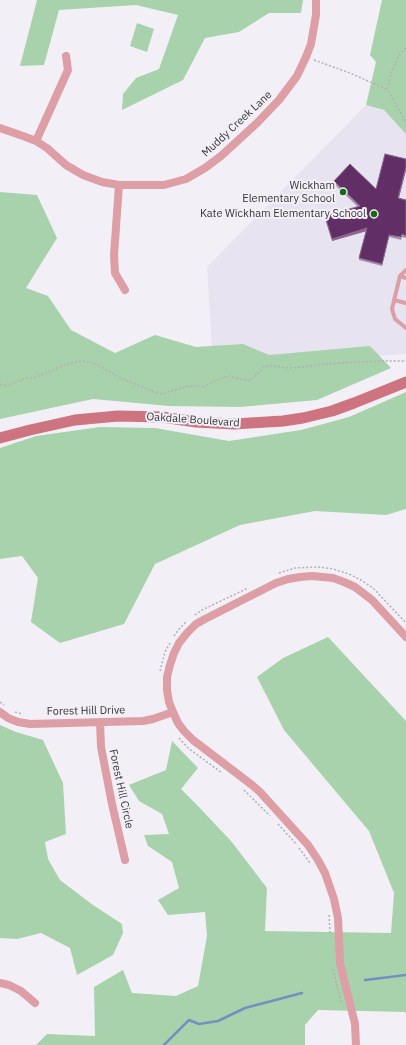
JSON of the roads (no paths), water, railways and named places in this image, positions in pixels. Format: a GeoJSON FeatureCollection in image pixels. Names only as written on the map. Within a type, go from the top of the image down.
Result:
{"type":"FeatureCollection","features":[{"type":"Feature","properties":{"kind":"main road","name":"Oakdale Boulevard"},"geometry":{"type":"LineString","coordinates":[[0,438],[75,420],[118,416],[156,417],[196,422],[234,424],[283,421],[332,411],[406,382]]}},
{"type":"Feature","properties":{"kind":"street","name":"Muddy Creek Lane"},"geometry":{"type":"LineString","coordinates":[[0,128],[36,141],[47,148],[66,165],[83,175],[102,182],[118,185],[164,185],[186,179],[205,168],[257,123],[279,100],[297,76],[311,44],[316,15],[316,0]]}},
{"type":"Feature","properties":{"kind":"street"},"geometry":{"type":"LineString","coordinates":[[36,141],[68,70],[66,56]]}},
{"type":"Feature","properties":{"kind":"street"},"geometry":{"type":"LineString","coordinates":[[118,185],[114,255],[115,273],[125,290]]}},
{"type":"Feature","properties":{"kind":"street"},"geometry":{"type":"LineString","coordinates":[[356,1045],[355,1024],[352,1008],[343,979],[340,963],[338,918],[334,899],[325,873],[308,845],[260,792],[193,740],[184,731],[178,723],[170,702],[167,690],[168,677],[174,652],[179,643],[196,624],[276,583],[300,576],[321,576],[333,578],[355,587],[372,600],[406,637]]}},
{"type":"Feature","properties":{"kind":"street","name":"Forest Hill Drive"},"geometry":{"type":"LineString","coordinates":[[2,709],[8,718],[23,723],[143,721],[173,712]]}},
{"type":"Feature","properties":{"kind":"street","name":"Forest Hill Circle"},"geometry":{"type":"LineString","coordinates":[[100,722],[101,747],[125,860]]}},
{"type":"Feature","properties":{"kind":"street"},"geometry":{"type":"LineString","coordinates":[[0,983],[9,985],[21,991],[35,1003]]}},
{"type":"Feature","properties":{"kind":"lane"},"geometry":{"type":"LineString","coordinates":[[406,270],[400,276],[392,309],[395,319],[406,328]]}},
{"type":"Feature","properties":{"kind":"lane"},"geometry":{"type":"LineString","coordinates":[[400,276],[406,278]]}},
{"type":"Feature","properties":{"kind":"lane"},"geometry":{"type":"LineString","coordinates":[[394,300],[406,303]]}},
{"type":"Feature","properties":{"kind":"waterway"},"geometry":{"type":"LineString","coordinates":[[365,980],[406,975]]}},
{"type":"Feature","properties":{"kind":"waterway"},"geometry":{"type":"LineString","coordinates":[[164,1045],[189,1020],[199,1024],[218,1021],[245,1008],[302,993]]}},
{"type":"Feature","properties":{"kind":"place","name":"Wickham Elementary School"},"geometry":{"type":"Point","coordinates":[343,192]}},
{"type":"Feature","properties":{"kind":"place","name":"Kate Wickham Elementary School"},"geometry":{"type":"Point","coordinates":[374,214]}}]}
